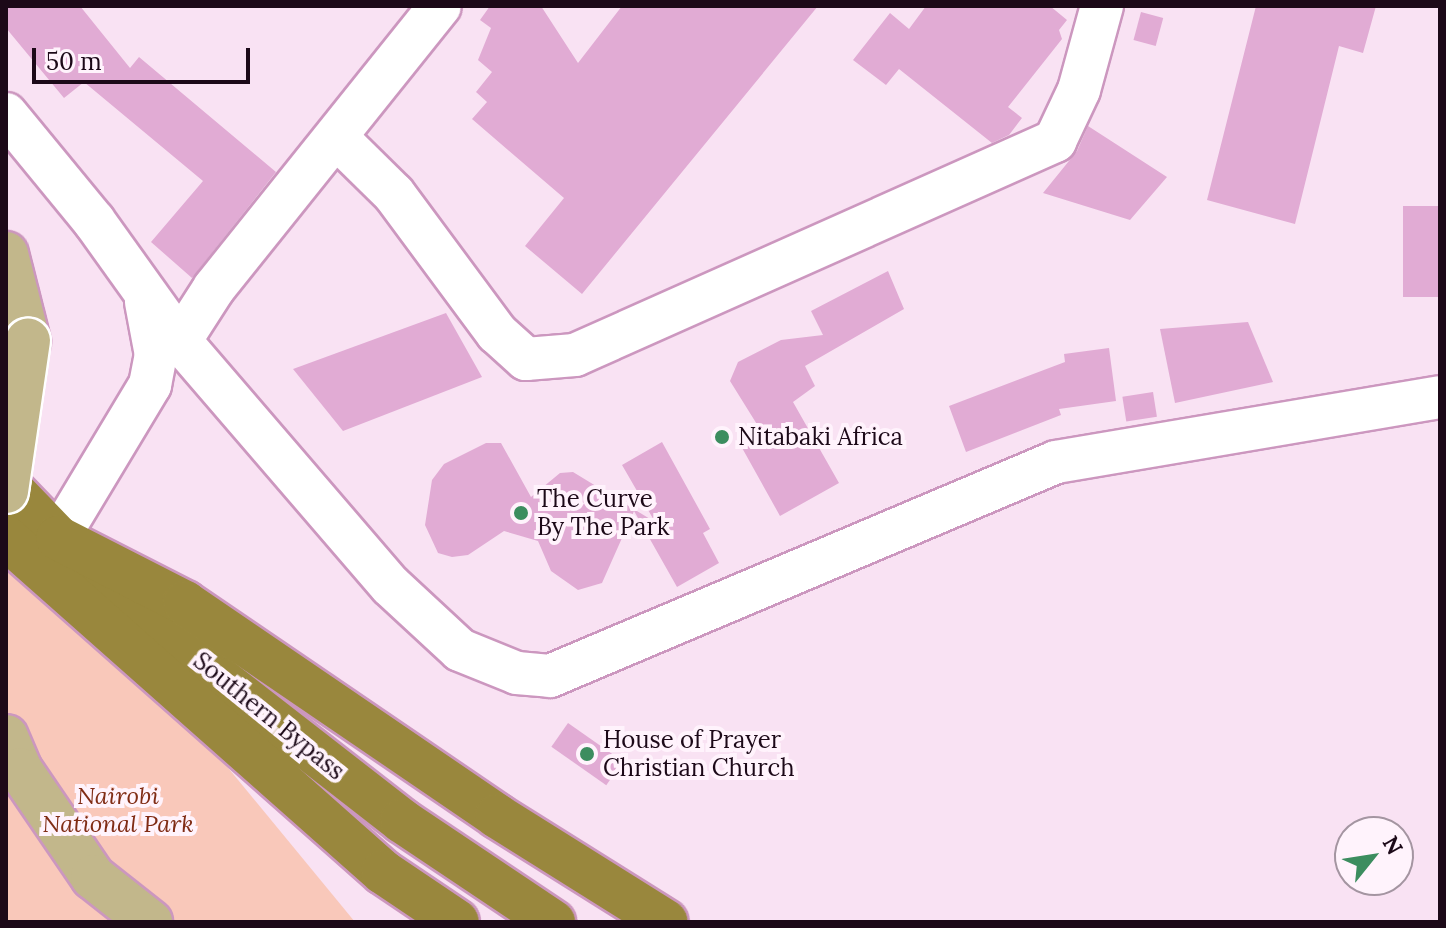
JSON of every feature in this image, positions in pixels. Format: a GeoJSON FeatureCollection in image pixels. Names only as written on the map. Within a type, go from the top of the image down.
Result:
{"type":"FeatureCollection","features":[{"type":"Feature","properties":{"kind":"highway","name":"Southern Bypass"},"geometry":{"type":"LineString","coordinates":[[6,484],[58,538],[221,680],[402,821],[553,922]]}},
{"type":"Feature","properties":{"kind":"highway","name":"Southern Bypass"},"geometry":{"type":"LineString","coordinates":[[6,538],[383,872],[457,922]]}},
{"type":"Feature","properties":{"kind":"highway"},"geometry":{"type":"LineString","coordinates":[[58,538],[185,603],[497,816],[666,922]]}},
{"type":"Feature","properties":{"kind":"main road"},"geometry":{"type":"LineString","coordinates":[[6,254],[28,341],[6,491]]}},
{"type":"Feature","properties":{"kind":"main road"},"geometry":{"type":"LineString","coordinates":[[6,737],[20,770],[93,877],[150,922]]}},
{"type":"Feature","properties":{"kind":"street"},"geometry":{"type":"LineString","coordinates":[[180,341],[214,288],[338,139],[440,6]]}},
{"type":"Feature","properties":{"kind":"street"},"geometry":{"type":"LineString","coordinates":[[338,139],[394,194],[497,333],[526,359],[575,355],[1055,141],[1079,90],[1102,6]]}},
{"type":"Feature","properties":{"kind":"street"},"geometry":{"type":"LineString","coordinates":[[6,114],[180,341],[391,586],[460,650],[517,673],[550,676],[1056,462],[1440,397]]}},
{"type":"Feature","properties":{"kind":"street"},"geometry":{"type":"LineString","coordinates":[[58,538],[150,385],[156,355],[144,293]]}},
{"type":"Feature","properties":{"kind":"green space","name":"Nairobi National Park"},"geometry":{"type":"Polygon","coordinates":[[[6,498],[355,922],[6,922],[6,498]]]}},
{"type":"Feature","properties":{"kind":"building"},"geometry":{"type":"Polygon","coordinates":[[[6,6],[80,6],[130,68],[139,57],[276,172],[192,278],[151,242],[203,181],[84,82],[64,98],[6,28],[6,6]]]}},
{"type":"Feature","properties":{"kind":"building"},"geometry":{"type":"Polygon","coordinates":[[[490,6],[541,6],[578,63],[622,6],[818,6],[582,294],[525,246],[564,198],[472,119],[487,102],[476,92],[492,72],[478,60],[491,28],[480,20],[490,6]]]}},
{"type":"Feature","properties":{"kind":"building"},"geometry":{"type":"Polygon","coordinates":[[[926,6],[1050,6],[1067,20],[1059,30],[1062,39],[1008,107],[1022,118],[1009,135],[992,143],[899,69],[886,85],[853,60],[890,13],[909,29],[926,6]]]}},
{"type":"Feature","properties":{"kind":"building"},"geometry":{"type":"Polygon","coordinates":[[[1256,6],[1376,6],[1363,53],[1339,46],[1295,224],[1207,200],[1256,6]]]}},
{"type":"Feature","properties":{"kind":"building"},"geometry":{"type":"Polygon","coordinates":[[[1141,12],[1163,18],[1156,46],[1133,40],[1141,12]]]}},
{"type":"Feature","properties":{"kind":"building"},"geometry":{"type":"Polygon","coordinates":[[[1088,126],[1167,177],[1130,220],[1043,193],[1077,151],[1088,126]]]}},
{"type":"Feature","properties":{"kind":"building"},"geometry":{"type":"Polygon","coordinates":[[[1403,206],[1440,206],[1440,297],[1403,297],[1403,206]]]}},
{"type":"Feature","properties":{"kind":"building"},"geometry":{"type":"Polygon","coordinates":[[[888,271],[904,309],[805,366],[815,386],[793,402],[839,483],[780,516],[741,446],[763,434],[730,381],[738,362],[781,340],[823,335],[811,311],[888,271]]]}},
{"type":"Feature","properties":{"kind":"building"},"geometry":{"type":"Polygon","coordinates":[[[446,313],[482,377],[343,431],[293,369],[446,313]]]}},
{"type":"Feature","properties":{"kind":"building"},"geometry":{"type":"Polygon","coordinates":[[[1248,322],[1273,382],[1175,403],[1160,329],[1248,322]]]}},
{"type":"Feature","properties":{"kind":"building"},"geometry":{"type":"Polygon","coordinates":[[[1109,348],[1116,401],[1059,409],[1061,415],[966,452],[949,406],[1065,362],[1064,354],[1109,348]]]}},
{"type":"Feature","properties":{"kind":"building"},"geometry":{"type":"Polygon","coordinates":[[[1153,392],[1157,417],[1126,422],[1122,397],[1153,392]]]}},
{"type":"Feature","properties":{"kind":"building","name":"The Curve By The Park"},"geometry":{"type":"Polygon","coordinates":[[[662,442],[710,529],[703,533],[719,563],[677,587],[634,511],[602,583],[578,590],[551,571],[538,541],[504,531],[468,555],[452,557],[438,553],[425,525],[432,480],[444,464],[486,443],[501,443],[531,497],[560,473],[573,472],[655,522],[622,465],[662,442]]]}},
{"type":"Feature","properties":{"kind":"building","name":"House of Prayer Christian Church"},"geometry":{"type":"Polygon","coordinates":[[[568,723],[623,761],[606,785],[551,747],[568,723]]]}},
{"type":"Feature","properties":{"kind":"place","name":"Nitabaki Africa"},"geometry":{"type":"Point","coordinates":[722,437]}},
{"type":"Feature","properties":{"kind":"place","name":"The Curve By The Park"},"geometry":{"type":"Point","coordinates":[521,513]}},
{"type":"Feature","properties":{"kind":"place","name":"House of Prayer Christian Church"},"geometry":{"type":"Point","coordinates":[587,754]}}]}
